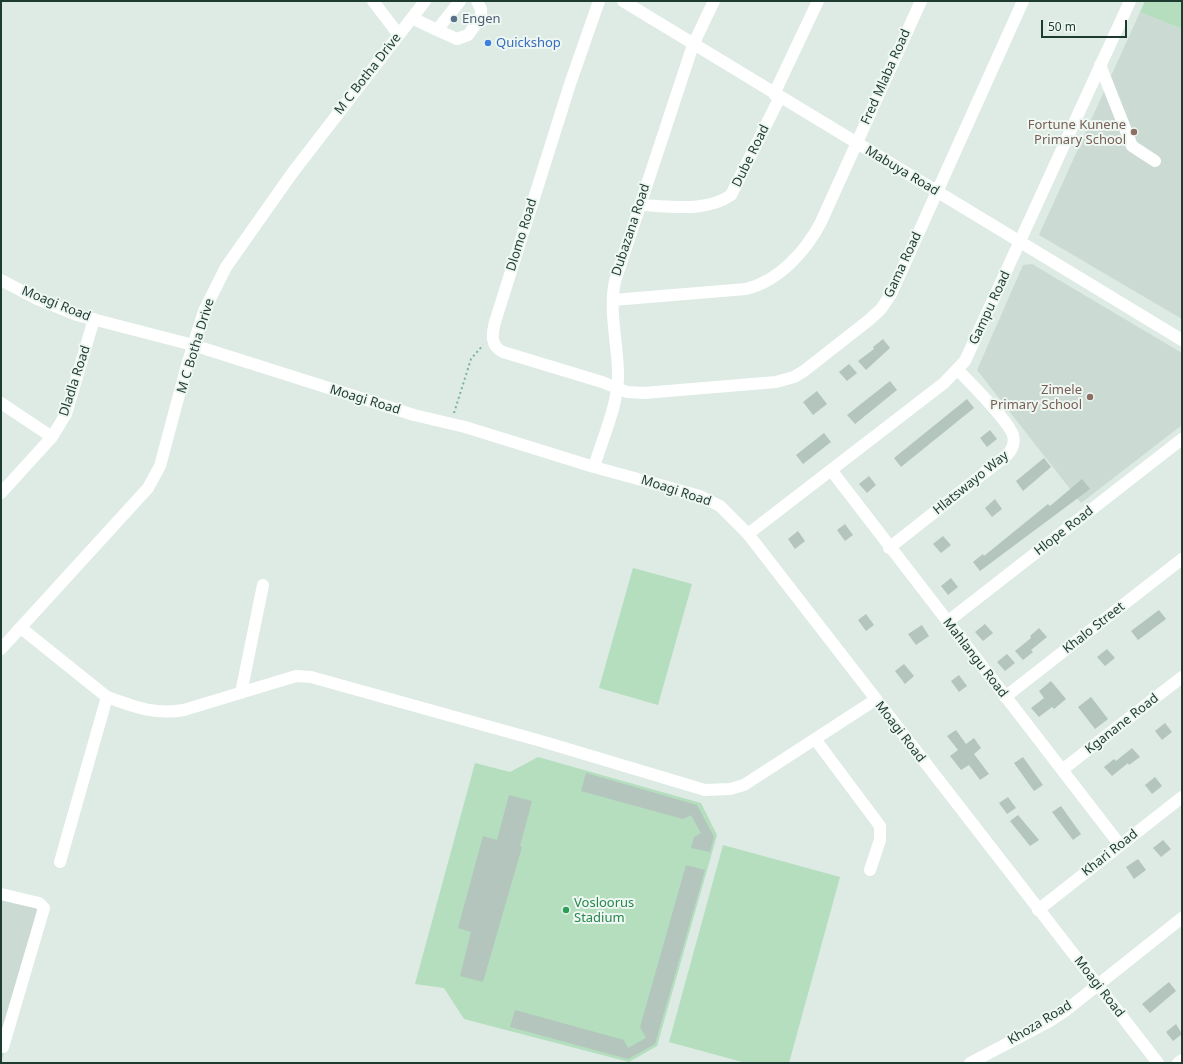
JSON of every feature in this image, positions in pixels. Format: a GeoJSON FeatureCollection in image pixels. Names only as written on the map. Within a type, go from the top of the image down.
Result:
{"type":"FeatureCollection","features":[{"type":"Feature","properties":{"kind":"street"},"geometry":{"type":"LineString","coordinates":[[373,1],[399,35]]}},
{"type":"Feature","properties":{"kind":"street","name":"M C Botha Drive"},"geometry":{"type":"LineString","coordinates":[[1,649],[136,503],[154,479],[160,466],[204,311],[226,267],[293,172],[425,1]]}},
{"type":"Feature","properties":{"kind":"street"},"geometry":{"type":"LineString","coordinates":[[437,30],[460,1]]}},
{"type":"Feature","properties":{"kind":"street"},"geometry":{"type":"LineString","coordinates":[[412,18],[457,39],[468,35],[481,18],[481,9],[477,1]]}},
{"type":"Feature","properties":{"kind":"street","name":"Dlomo Road"},"geometry":{"type":"LineString","coordinates":[[493,335],[495,322],[570,84],[599,1]]}},
{"type":"Feature","properties":{"kind":"street","name":"Mabuya Road"},"geometry":{"type":"LineString","coordinates":[[623,1],[693,45],[1182,340]]}},
{"type":"Feature","properties":{"kind":"street","name":"Dubazana Road"},"geometry":{"type":"LineString","coordinates":[[594,467],[618,388],[613,300],[615,281],[693,45],[714,1]]}},
{"type":"Feature","properties":{"kind":"street","name":"Dube Road"},"geometry":{"type":"LineString","coordinates":[[640,205],[705,205],[718,202],[731,195],[818,1]]}},
{"type":"Feature","properties":{"kind":"street","name":"Fred Mlaba Road"},"geometry":{"type":"LineString","coordinates":[[613,300],[741,290],[750,288],[766,281],[800,254],[812,240],[920,1]]}},
{"type":"Feature","properties":{"kind":"street","name":"Gama Road"},"geometry":{"type":"LineString","coordinates":[[618,388],[627,392],[644,393],[786,380],[799,374],[881,309],[891,294],[936,191],[1023,1]]}},
{"type":"Feature","properties":{"kind":"street","name":"Gampu Road"},"geometry":{"type":"LineString","coordinates":[[748,534],[944,383],[958,370],[975,341],[1130,1]]}},
{"type":"Feature","properties":{"kind":"street"},"geometry":{"type":"LineString","coordinates":[[1100,65],[1132,146],[1154,161]]}},
{"type":"Feature","properties":{"kind":"street","name":"Moagi Road"},"geometry":{"type":"LineString","coordinates":[[1,280],[49,304],[94,319],[193,346],[414,415],[451,424],[594,467],[687,492],[709,500],[728,513],[748,534],[875,700],[1158,1063]]}},
{"type":"Feature","properties":{"kind":"street","name":"Dladla Road"},"geometry":{"type":"LineString","coordinates":[[1,493],[52,437],[66,414],[94,319]]}},
{"type":"Feature","properties":{"kind":"street"},"geometry":{"type":"LineString","coordinates":[[493,335],[494,345],[503,352],[618,388]]}},
{"type":"Feature","properties":{"kind":"street","name":"Hlatswayo Way"},"geometry":{"type":"LineString","coordinates":[[889,548],[1007,455],[1011,450],[1014,440],[1012,433],[1002,419],[958,370]]}},
{"type":"Feature","properties":{"kind":"street"},"geometry":{"type":"LineString","coordinates":[[1,403],[52,437]]}},
{"type":"Feature","properties":{"kind":"street","name":"Hlope Road"},"geometry":{"type":"LineString","coordinates":[[947,622],[1182,439]]}},
{"type":"Feature","properties":{"kind":"street","name":"Mahlangu Road"},"geometry":{"type":"LineString","coordinates":[[831,470],[889,548],[1120,845]]}},
{"type":"Feature","properties":{"kind":"street","name":"Khalo Street"},"geometry":{"type":"LineString","coordinates":[[1005,697],[1182,559]]}},
{"type":"Feature","properties":{"kind":"street"},"geometry":{"type":"LineString","coordinates":[[241,693],[263,586]]}},
{"type":"Feature","properties":{"kind":"street"},"geometry":{"type":"LineString","coordinates":[[21,628],[107,697],[142,709],[169,712],[184,710],[296,676],[311,677],[541,741],[705,790],[717,791],[744,785],[875,700]]}},
{"type":"Feature","properties":{"kind":"street","name":"Kganane Road"},"geometry":{"type":"LineString","coordinates":[[1062,770],[1182,678]]}},
{"type":"Feature","properties":{"kind":"street"},"geometry":{"type":"LineString","coordinates":[[60,862],[107,697]]}},
{"type":"Feature","properties":{"kind":"street"},"geometry":{"type":"LineString","coordinates":[[815,739],[880,826],[880,840],[870,870]]}},
{"type":"Feature","properties":{"kind":"street","name":"Khari Road"},"geometry":{"type":"LineString","coordinates":[[1038,910],[1182,797]]}},
{"type":"Feature","properties":{"kind":"street"},"geometry":{"type":"LineString","coordinates":[[1,894],[41,904],[44,908],[3,1047]]}},
{"type":"Feature","properties":{"kind":"street","name":"Khoza Road"},"geometry":{"type":"LineString","coordinates":[[970,1063],[1050,1021],[1182,918]]}},
{"type":"Feature","properties":{"kind":"street"},"geometry":{"type":"LineString","coordinates":[[1178,1063],[1182,1060]]}},
{"type":"Feature","properties":{"kind":"path"},"geometry":{"type":"LineString","coordinates":[[451,424],[471,359],[477,350],[493,335]]}},
{"type":"Feature","properties":{"kind":"shaded area","name":"Fortune Kunene Primary School"},"geometry":{"type":"Polygon","coordinates":[[[1140,12],[1182,29],[1182,319],[1039,235],[1140,12]]]}},
{"type":"Feature","properties":{"kind":"shaded area","name":"Zimele Primary School"},"geometry":{"type":"Polygon","coordinates":[[[1032,264],[1182,353],[1182,425],[1081,503],[977,370],[1023,265],[1032,264]]]}},
{"type":"Feature","properties":{"kind":"shaded area"},"geometry":{"type":"Polygon","coordinates":[[[1,891],[48,903],[1,1063],[1,891]]]}},
{"type":"Feature","properties":{"kind":"green space"},"geometry":{"type":"Polygon","coordinates":[[[1145,1],[1182,1],[1182,29],[1140,12],[1145,1]]]}},
{"type":"Feature","properties":{"kind":"green space"},"geometry":{"type":"Polygon","coordinates":[[[633,568],[692,584],[658,705],[599,688],[633,568]]]}},
{"type":"Feature","properties":{"kind":"green space","name":"Vosloorus Stadium"},"geometry":{"type":"Polygon","coordinates":[[[538,757],[701,803],[717,835],[657,1046],[629,1062],[464,1019],[444,988],[415,984],[475,763],[510,772],[538,757]]]}},
{"type":"Feature","properties":{"kind":"green space"},"geometry":{"type":"Polygon","coordinates":[[[723,845],[840,877],[789,1063],[746,1063],[669,1042],[723,845]]]}},
{"type":"Feature","properties":{"kind":"building"},"geometry":{"type":"Polygon","coordinates":[[[883,339],[890,348],[866,370],[858,361],[874,349],[873,347],[883,339]]]}},
{"type":"Feature","properties":{"kind":"building"},"geometry":{"type":"Polygon","coordinates":[[[849,364],[857,373],[847,381],[839,372],[849,364]]]}},
{"type":"Feature","properties":{"kind":"building"},"geometry":{"type":"Polygon","coordinates":[[[890,381],[897,390],[855,424],[847,415],[890,381]]]}},
{"type":"Feature","properties":{"kind":"building"},"geometry":{"type":"Polygon","coordinates":[[[817,391],[827,404],[813,415],[803,402],[817,391]]]}},
{"type":"Feature","properties":{"kind":"building"},"geometry":{"type":"Polygon","coordinates":[[[967,399],[974,408],[901,467],[894,458],[967,399]]]}},
{"type":"Feature","properties":{"kind":"building"},"geometry":{"type":"Polygon","coordinates":[[[990,430],[997,439],[987,447],[980,438],[990,430]]]}},
{"type":"Feature","properties":{"kind":"building"},"geometry":{"type":"Polygon","coordinates":[[[824,433],[831,442],[803,464],[796,455],[824,433]]]}},
{"type":"Feature","properties":{"kind":"building"},"geometry":{"type":"Polygon","coordinates":[[[1044,458],[1051,467],[1023,491],[1016,481],[1044,458]]]}},
{"type":"Feature","properties":{"kind":"building"},"geometry":{"type":"Polygon","coordinates":[[[869,476],[876,485],[867,493],[859,484],[869,476]]]}},
{"type":"Feature","properties":{"kind":"building"},"geometry":{"type":"Polygon","coordinates":[[[1082,479],[1090,489],[980,571],[973,562],[983,554],[984,556],[1048,504],[1050,506],[1082,479]]]}},
{"type":"Feature","properties":{"kind":"building"},"geometry":{"type":"Polygon","coordinates":[[[995,499],[1002,509],[992,517],[985,508],[995,499]]]}},
{"type":"Feature","properties":{"kind":"building"},"geometry":{"type":"Polygon","coordinates":[[[845,524],[853,535],[845,541],[837,530],[845,524]]]}},
{"type":"Feature","properties":{"kind":"building"},"geometry":{"type":"Polygon","coordinates":[[[798,531],[805,541],[795,549],[788,539],[798,531]]]}},
{"type":"Feature","properties":{"kind":"building"},"geometry":{"type":"Polygon","coordinates":[[[943,536],[951,545],[941,553],[933,544],[943,536]]]}},
{"type":"Feature","properties":{"kind":"building"},"geometry":{"type":"Polygon","coordinates":[[[951,578],[958,587],[948,595],[941,586],[951,578]]]}},
{"type":"Feature","properties":{"kind":"building"},"geometry":{"type":"Polygon","coordinates":[[[1159,610],[1166,619],[1138,640],[1131,631],[1159,610]]]}},
{"type":"Feature","properties":{"kind":"building"},"geometry":{"type":"Polygon","coordinates":[[[866,614],[874,625],[866,631],[858,620],[866,614]]]}},
{"type":"Feature","properties":{"kind":"building"},"geometry":{"type":"Polygon","coordinates":[[[985,624],[993,633],[983,641],[975,632],[985,624]]]}},
{"type":"Feature","properties":{"kind":"building"},"geometry":{"type":"Polygon","coordinates":[[[922,625],[929,636],[916,645],[908,634],[922,625]]]}},
{"type":"Feature","properties":{"kind":"building"},"geometry":{"type":"Polygon","coordinates":[[[1039,628],[1047,637],[1031,650],[1033,652],[1023,660],[1015,651],[1031,638],[1030,636],[1039,628]]]}},
{"type":"Feature","properties":{"kind":"building"},"geometry":{"type":"Polygon","coordinates":[[[1107,649],[1115,658],[1105,666],[1097,657],[1107,649]]]}},
{"type":"Feature","properties":{"kind":"building"},"geometry":{"type":"Polygon","coordinates":[[[1007,654],[1015,663],[1005,671],[997,662],[1007,654]]]}},
{"type":"Feature","properties":{"kind":"building"},"geometry":{"type":"Polygon","coordinates":[[[904,664],[914,676],[905,684],[895,671],[904,664]]]}},
{"type":"Feature","properties":{"kind":"building"},"geometry":{"type":"Polygon","coordinates":[[[959,675],[967,686],[959,692],[951,681],[959,675]]]}},
{"type":"Feature","properties":{"kind":"building"},"geometry":{"type":"Polygon","coordinates":[[[1051,681],[1066,699],[1054,709],[1052,707],[1039,717],[1031,708],[1044,698],[1039,691],[1051,681]]]}},
{"type":"Feature","properties":{"kind":"building"},"geometry":{"type":"Polygon","coordinates":[[[1091,697],[1108,719],[1095,729],[1078,707],[1091,697]]]}},
{"type":"Feature","properties":{"kind":"building"},"geometry":{"type":"Polygon","coordinates":[[[1165,723],[1172,732],[1162,740],[1155,731],[1165,723]]]}},
{"type":"Feature","properties":{"kind":"building"},"geometry":{"type":"Polygon","coordinates":[[[956,730],[966,744],[974,738],[981,748],[974,754],[989,774],[980,780],[969,765],[961,770],[950,756],[958,750],[947,736],[956,730]]]}},
{"type":"Feature","properties":{"kind":"building"},"geometry":{"type":"Polygon","coordinates":[[[1132,748],[1140,757],[1129,765],[1128,763],[1112,776],[1104,767],[1114,759],[1116,761],[1132,748]]]}},
{"type":"Feature","properties":{"kind":"building"},"geometry":{"type":"Polygon","coordinates":[[[1023,757],[1043,785],[1034,791],[1014,763],[1023,757]]]}},
{"type":"Feature","properties":{"kind":"building"},"geometry":{"type":"Polygon","coordinates":[[[586,773],[697,805],[714,837],[710,852],[691,848],[694,837],[701,833],[691,815],[683,819],[581,791],[586,773]]]}},
{"type":"Feature","properties":{"kind":"building"},"geometry":{"type":"Polygon","coordinates":[[[1155,777],[1162,786],[1152,794],[1145,785],[1155,777]]]}},
{"type":"Feature","properties":{"kind":"building"},"geometry":{"type":"Polygon","coordinates":[[[509,795],[532,801],[520,846],[522,847],[483,982],[460,976],[471,932],[458,928],[483,836],[497,840],[509,795]]]}},
{"type":"Feature","properties":{"kind":"building"},"geometry":{"type":"Polygon","coordinates":[[[1008,797],[1016,808],[1007,814],[999,803],[1008,797]]]}},
{"type":"Feature","properties":{"kind":"building"},"geometry":{"type":"Polygon","coordinates":[[[1061,806],[1081,834],[1073,840],[1052,812],[1061,806]]]}},
{"type":"Feature","properties":{"kind":"building"},"geometry":{"type":"Polygon","coordinates":[[[1018,815],[1039,840],[1030,846],[1010,821],[1018,815]]]}},
{"type":"Feature","properties":{"kind":"building"},"geometry":{"type":"Polygon","coordinates":[[[1163,840],[1171,849],[1161,857],[1153,848],[1163,840]]]}},
{"type":"Feature","properties":{"kind":"building"},"geometry":{"type":"Polygon","coordinates":[[[1138,859],[1146,870],[1134,879],[1126,867],[1138,859]]]}},
{"type":"Feature","properties":{"kind":"building"},"geometry":{"type":"Polygon","coordinates":[[[686,865],[705,870],[655,1044],[628,1059],[510,1027],[515,1010],[624,1040],[628,1048],[646,1038],[640,1027],[686,865]]]}},
{"type":"Feature","properties":{"kind":"building"},"geometry":{"type":"Polygon","coordinates":[[[1169,982],[1176,991],[1150,1013],[1142,1004],[1169,982]]]}},
{"type":"Feature","properties":{"kind":"building"},"geometry":{"type":"Polygon","coordinates":[[[1176,1024],[1182,1034],[1173,1041],[1166,1032],[1176,1024]]]}},
{"type":"Feature","properties":{"kind":"place","name":"Engen"},"geometry":{"type":"Point","coordinates":[454,19]}},
{"type":"Feature","properties":{"kind":"place","name":"Quickshop"},"geometry":{"type":"Point","coordinates":[488,43]}},
{"type":"Feature","properties":{"kind":"place","name":"Fortune Kunene Primary School"},"geometry":{"type":"Point","coordinates":[1134,132]}},
{"type":"Feature","properties":{"kind":"place","name":"Zimele Primary School"},"geometry":{"type":"Point","coordinates":[1090,397]}},
{"type":"Feature","properties":{"kind":"place","name":"Vosloorus Stadium"},"geometry":{"type":"Point","coordinates":[566,910]}}]}
